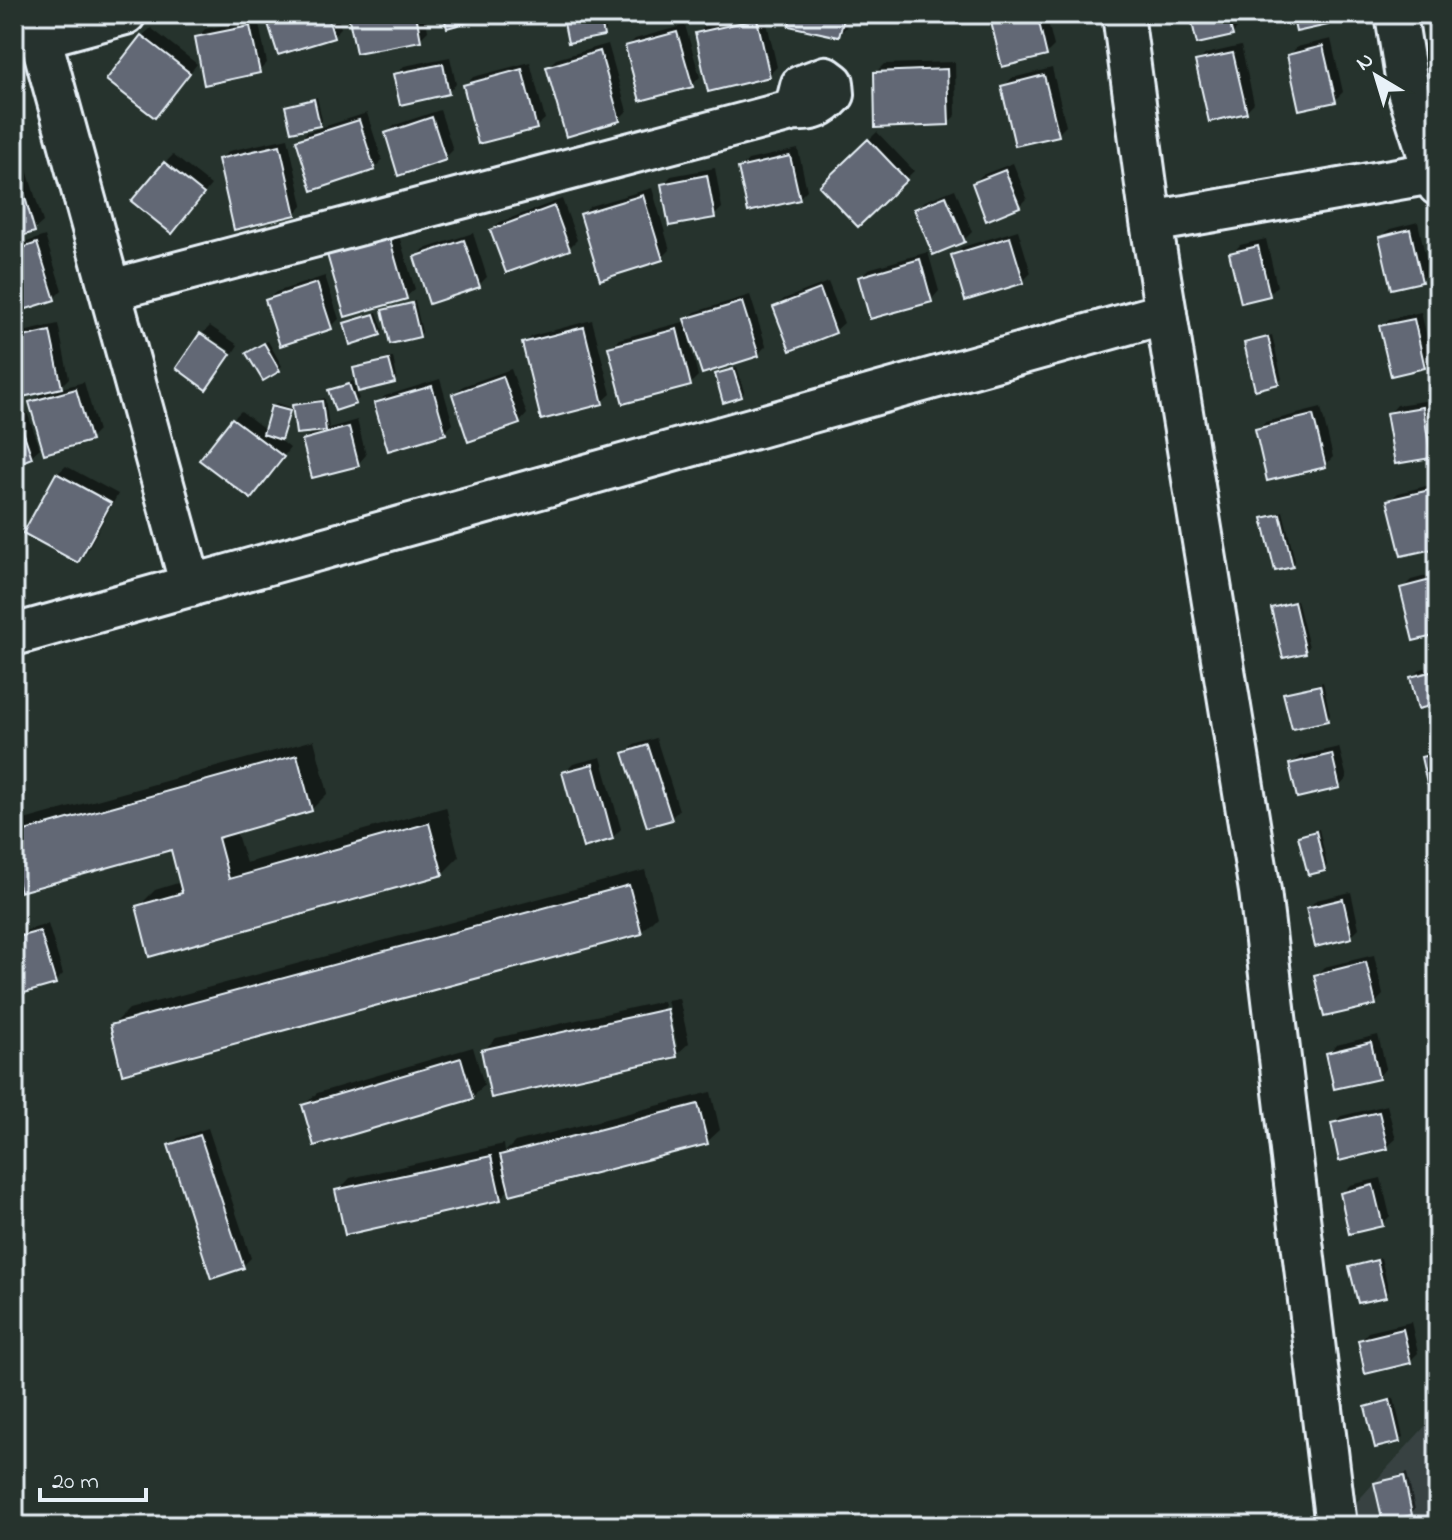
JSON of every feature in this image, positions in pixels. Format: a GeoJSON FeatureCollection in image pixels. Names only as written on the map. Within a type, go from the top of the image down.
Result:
{"type":"FeatureCollection","features":[{"type":"Feature","properties":{"kind":"street"},"geometry":{"type":"LineString","coordinates":[[125,14],[37,26],[191,586]]}},
{"type":"Feature","properties":{"kind":"street"},"geometry":{"type":"LineString","coordinates":[[1123,14],[1151,222],[1260,891],[1336,1526]]}},
{"type":"Feature","properties":{"kind":"street"},"geometry":{"type":"LineString","coordinates":[[1151,222],[1437,176],[1408,91],[1396,14]]}},
{"type":"Feature","properties":{"kind":"street"},"geometry":{"type":"LineString","coordinates":[[111,290],[795,110]]}},
{"type":"Feature","properties":{"kind":"street"},"geometry":{"type":"LineString","coordinates":[[14,635],[1166,313]]}},
{"type":"Feature","properties":{"kind":"shaded area"},"geometry":{"type":"Polygon","coordinates":[[[1438,1412],[1438,1526],[1335,1526],[1438,1412]]]}},
{"type":"Feature","properties":{"kind":"building"},"geometry":{"type":"Polygon","coordinates":[[[265,14],[327,14],[334,38],[278,55],[265,14]]]}},
{"type":"Feature","properties":{"kind":"building"},"geometry":{"type":"Polygon","coordinates":[[[348,14],[416,14],[421,41],[356,53],[348,14]]]}},
{"type":"Feature","properties":{"kind":"building"},"geometry":{"type":"Polygon","coordinates":[[[443,14],[497,14],[447,28],[443,14]]]}},
{"type":"Feature","properties":{"kind":"building"},"geometry":{"type":"Polygon","coordinates":[[[791,14],[845,14],[839,37],[789,26],[791,14]]]}},
{"type":"Feature","properties":{"kind":"building"},"geometry":{"type":"Polygon","coordinates":[[[989,14],[1037,14],[1047,56],[1002,67],[989,14]]]}},
{"type":"Feature","properties":{"kind":"building"},"geometry":{"type":"Polygon","coordinates":[[[1190,14],[1227,14],[1233,36],[1197,44],[1190,14]]]}},
{"type":"Feature","properties":{"kind":"building"},"geometry":{"type":"Polygon","coordinates":[[[1292,14],[1325,14],[1328,25],[1296,32],[1292,14]]]}},
{"type":"Feature","properties":{"kind":"building"},"geometry":{"type":"Polygon","coordinates":[[[600,15],[604,36],[568,43],[564,23],[600,15]]]}},
{"type":"Feature","properties":{"kind":"building"},"geometry":{"type":"Polygon","coordinates":[[[757,19],[770,77],[708,92],[695,33],[757,19]]]}},
{"type":"Feature","properties":{"kind":"building"},"geometry":{"type":"Polygon","coordinates":[[[250,26],[260,73],[204,85],[195,37],[250,26]]]}},
{"type":"Feature","properties":{"kind":"building"},"geometry":{"type":"Polygon","coordinates":[[[677,32],[693,87],[640,101],[625,46],[677,32]]]}},
{"type":"Feature","properties":{"kind":"building"},"geometry":{"type":"Polygon","coordinates":[[[141,35],[190,73],[155,118],[106,80],[141,35]]]}},
{"type":"Feature","properties":{"kind":"building"},"geometry":{"type":"Polygon","coordinates":[[[1323,46],[1336,102],[1299,110],[1287,55],[1323,46]]]}},
{"type":"Feature","properties":{"kind":"building"},"geometry":{"type":"Polygon","coordinates":[[[600,51],[620,121],[566,137],[546,67],[600,51]]]}},
{"type":"Feature","properties":{"kind":"building"},"geometry":{"type":"Polygon","coordinates":[[[1233,53],[1247,113],[1209,122],[1195,61],[1233,53]]]}},
{"type":"Feature","properties":{"kind":"building"},"geometry":{"type":"Polygon","coordinates":[[[443,64],[449,94],[400,105],[393,74],[443,64]]]}},
{"type":"Feature","properties":{"kind":"building"},"geometry":{"type":"Polygon","coordinates":[[[522,69],[537,129],[478,144],[463,85],[522,69]]]}},
{"type":"Feature","properties":{"kind":"building"},"geometry":{"type":"Polygon","coordinates":[[[947,69],[949,125],[875,128],[874,72],[947,69]]]}},
{"type":"Feature","properties":{"kind":"building"},"geometry":{"type":"Polygon","coordinates":[[[1044,75],[1059,136],[1015,146],[1001,86],[1044,75]]]}},
{"type":"Feature","properties":{"kind":"building"},"geometry":{"type":"Polygon","coordinates":[[[314,99],[320,126],[291,132],[285,106],[314,99]]]}},
{"type":"Feature","properties":{"kind":"building"},"geometry":{"type":"Polygon","coordinates":[[[432,117],[446,160],[398,176],[385,133],[432,117]]]}},
{"type":"Feature","properties":{"kind":"building"},"geometry":{"type":"Polygon","coordinates":[[[359,120],[375,170],[312,191],[296,140],[359,120]]]}},
{"type":"Feature","properties":{"kind":"building"},"geometry":{"type":"Polygon","coordinates":[[[868,139],[907,180],[858,227],[819,186],[868,139]]]}},
{"type":"Feature","properties":{"kind":"building"},"geometry":{"type":"Polygon","coordinates":[[[280,145],[296,215],[234,230],[218,159],[280,145]]]}},
{"type":"Feature","properties":{"kind":"building"},"geometry":{"type":"Polygon","coordinates":[[[790,156],[800,200],[748,212],[738,168],[790,156]]]}},
{"type":"Feature","properties":{"kind":"building"},"geometry":{"type":"Polygon","coordinates":[[[164,162],[204,194],[172,234],[131,201],[164,162]]]}},
{"type":"Feature","properties":{"kind":"building"},"geometry":{"type":"Polygon","coordinates":[[[17,169],[35,232],[14,238],[14,170],[17,169]]]}},
{"type":"Feature","properties":{"kind":"building"},"geometry":{"type":"Polygon","coordinates":[[[1005,170],[1020,207],[986,221],[972,183],[1005,170]]]}},
{"type":"Feature","properties":{"kind":"building"},"geometry":{"type":"Polygon","coordinates":[[[707,175],[715,218],[669,226],[661,184],[707,175]]]}},
{"type":"Feature","properties":{"kind":"building"},"geometry":{"type":"Polygon","coordinates":[[[643,195],[663,260],[600,280],[580,214],[643,195]]]}},
{"type":"Feature","properties":{"kind":"building"},"geometry":{"type":"Polygon","coordinates":[[[946,196],[965,242],[933,255],[914,209],[946,196]]]}},
{"type":"Feature","properties":{"kind":"building"},"geometry":{"type":"Polygon","coordinates":[[[554,206],[570,250],[506,273],[490,230],[554,206]]]}},
{"type":"Feature","properties":{"kind":"building"},"geometry":{"type":"Polygon","coordinates":[[[1410,229],[1422,282],[1391,289],[1379,237],[1410,229]]]}},
{"type":"Feature","properties":{"kind":"building"},"geometry":{"type":"Polygon","coordinates":[[[388,233],[407,299],[345,317],[326,251],[388,233]]]}},
{"type":"Feature","properties":{"kind":"building"},"geometry":{"type":"Polygon","coordinates":[[[1010,237],[1024,283],[965,301],[951,255],[1010,237]]]}},
{"type":"Feature","properties":{"kind":"building"},"geometry":{"type":"Polygon","coordinates":[[[464,240],[480,287],[429,304],[414,257],[464,240]]]}},
{"type":"Feature","properties":{"kind":"building"},"geometry":{"type":"Polygon","coordinates":[[[37,243],[55,300],[14,313],[14,251],[37,243]]]}},
{"type":"Feature","properties":{"kind":"building"},"geometry":{"type":"Polygon","coordinates":[[[1258,246],[1270,296],[1241,303],[1229,253],[1258,246]]]}},
{"type":"Feature","properties":{"kind":"building"},"geometry":{"type":"Polygon","coordinates":[[[920,259],[932,302],[870,319],[858,277],[920,259]]]}},
{"type":"Feature","properties":{"kind":"building"},"geometry":{"type":"Polygon","coordinates":[[[317,283],[332,329],[280,346],[265,300],[317,283]]]}},
{"type":"Feature","properties":{"kind":"building"},"geometry":{"type":"Polygon","coordinates":[[[820,289],[836,333],[790,351],[773,307],[820,289]]]}},
{"type":"Feature","properties":{"kind":"building"},"geometry":{"type":"Polygon","coordinates":[[[742,302],[759,356],[702,374],[684,319],[742,302]]]}},
{"type":"Feature","properties":{"kind":"building"},"geometry":{"type":"Polygon","coordinates":[[[412,303],[420,337],[390,344],[382,310],[412,303]]]}},
{"type":"Feature","properties":{"kind":"building"},"geometry":{"type":"Polygon","coordinates":[[[374,314],[381,335],[350,345],[344,323],[374,314]]]}},
{"type":"Feature","properties":{"kind":"building"},"geometry":{"type":"Polygon","coordinates":[[[1414,319],[1425,368],[1391,376],[1379,326],[1414,319]]]}},
{"type":"Feature","properties":{"kind":"building"},"geometry":{"type":"Polygon","coordinates":[[[584,327],[603,404],[541,420],[522,343],[584,327]]]}},
{"type":"Feature","properties":{"kind":"building"},"geometry":{"type":"Polygon","coordinates":[[[677,329],[691,386],[623,404],[608,347],[677,329]]]}},
{"type":"Feature","properties":{"kind":"building"},"geometry":{"type":"Polygon","coordinates":[[[50,331],[62,388],[14,399],[14,339],[50,331]]]}},
{"type":"Feature","properties":{"kind":"building"},"geometry":{"type":"Polygon","coordinates":[[[200,333],[231,354],[206,390],[176,368],[200,333]]]}},
{"type":"Feature","properties":{"kind":"building"},"geometry":{"type":"Polygon","coordinates":[[[1268,337],[1279,384],[1255,390],[1244,343],[1268,337]]]}},
{"type":"Feature","properties":{"kind":"building"},"geometry":{"type":"Polygon","coordinates":[[[264,343],[280,371],[263,381],[246,353],[264,343]]]}},
{"type":"Feature","properties":{"kind":"building"},"geometry":{"type":"Polygon","coordinates":[[[389,360],[395,383],[358,392],[353,368],[389,360]]]}},
{"type":"Feature","properties":{"kind":"building"},"geometry":{"type":"Polygon","coordinates":[[[733,369],[742,397],[723,403],[715,374],[733,369]]]}},
{"type":"Feature","properties":{"kind":"building"},"geometry":{"type":"Polygon","coordinates":[[[503,376],[520,424],[468,442],[452,394],[503,376]]]}},
{"type":"Feature","properties":{"kind":"building"},"geometry":{"type":"Polygon","coordinates":[[[349,384],[356,404],[335,411],[328,390],[349,384]]]}},
{"type":"Feature","properties":{"kind":"building"},"geometry":{"type":"Polygon","coordinates":[[[432,386],[446,434],[388,451],[374,403],[432,386]]]}},
{"type":"Feature","properties":{"kind":"building"},"geometry":{"type":"Polygon","coordinates":[[[76,389],[91,441],[44,454],[29,402],[76,389]]]}},
{"type":"Feature","properties":{"kind":"building"},"geometry":{"type":"Polygon","coordinates":[[[322,401],[326,431],[296,434],[292,405],[322,401]]]}},
{"type":"Feature","properties":{"kind":"building"},"geometry":{"type":"Polygon","coordinates":[[[271,406],[290,411],[281,440],[263,434],[271,406]]]}},
{"type":"Feature","properties":{"kind":"building"},"geometry":{"type":"Polygon","coordinates":[[[1423,407],[1431,458],[1395,464],[1386,413],[1423,407]]]}},
{"type":"Feature","properties":{"kind":"building"},"geometry":{"type":"Polygon","coordinates":[[[1313,415],[1326,467],[1267,481],[1255,429],[1313,415]]]}},
{"type":"Feature","properties":{"kind":"building"},"geometry":{"type":"Polygon","coordinates":[[[232,418],[284,457],[251,499],[199,460],[232,418]]]}},
{"type":"Feature","properties":{"kind":"building"},"geometry":{"type":"Polygon","coordinates":[[[19,419],[32,458],[14,465],[14,421],[19,419]]]}},
{"type":"Feature","properties":{"kind":"building"},"geometry":{"type":"Polygon","coordinates":[[[349,427],[359,466],[312,478],[302,440],[349,427]]]}},
{"type":"Feature","properties":{"kind":"building"},"geometry":{"type":"Polygon","coordinates":[[[56,473],[111,503],[78,563],[23,533],[56,473]]]}},
{"type":"Feature","properties":{"kind":"building"},"geometry":{"type":"Polygon","coordinates":[[[1438,488],[1438,548],[1401,556],[1387,500],[1438,488]]]}},
{"type":"Feature","properties":{"kind":"building"},"geometry":{"type":"Polygon","coordinates":[[[1280,514],[1293,567],[1275,571],[1262,518],[1280,514]]]}},
{"type":"Feature","properties":{"kind":"building"},"geometry":{"type":"Polygon","coordinates":[[[1438,578],[1438,635],[1413,641],[1400,588],[1438,578]]]}},
{"type":"Feature","properties":{"kind":"building"},"geometry":{"type":"Polygon","coordinates":[[[1294,602],[1306,653],[1283,658],[1271,608],[1294,602]]]}},
{"type":"Feature","properties":{"kind":"building"},"geometry":{"type":"Polygon","coordinates":[[[1438,670],[1438,704],[1418,709],[1410,677],[1438,670]]]}},
{"type":"Feature","properties":{"kind":"building"},"geometry":{"type":"Polygon","coordinates":[[[1320,685],[1328,721],[1292,729],[1283,693],[1320,685]]]}},
{"type":"Feature","properties":{"kind":"building"},"geometry":{"type":"Polygon","coordinates":[[[648,745],[672,820],[647,827],[623,753],[648,745]]]}},
{"type":"Feature","properties":{"kind":"building"},"geometry":{"type":"Polygon","coordinates":[[[1438,753],[1438,782],[1427,784],[1421,757],[1438,753]]]}},
{"type":"Feature","properties":{"kind":"building"},"geometry":{"type":"Polygon","coordinates":[[[1332,754],[1340,788],[1297,798],[1289,764],[1332,754]]]}},
{"type":"Feature","properties":{"kind":"building"},"geometry":{"type":"Polygon","coordinates":[[[297,755],[312,811],[218,838],[229,879],[429,823],[443,875],[149,957],[136,906],[182,893],[171,850],[20,892],[14,869],[14,834],[297,755]]]}},
{"type":"Feature","properties":{"kind":"building"},"geometry":{"type":"Polygon","coordinates":[[[593,764],[613,839],[583,848],[562,772],[593,764]]]}},
{"type":"Feature","properties":{"kind":"building"},"geometry":{"type":"Polygon","coordinates":[[[1316,831],[1325,871],[1308,875],[1298,836],[1316,831]]]}},
{"type":"Feature","properties":{"kind":"building"},"geometry":{"type":"Polygon","coordinates":[[[629,885],[642,934],[122,1074],[110,1025],[629,885]]]}},
{"type":"Feature","properties":{"kind":"building"},"geometry":{"type":"Polygon","coordinates":[[[1343,899],[1352,938],[1315,947],[1306,908],[1343,899]]]}},
{"type":"Feature","properties":{"kind":"building"},"geometry":{"type":"Polygon","coordinates":[[[40,931],[56,984],[14,996],[14,938],[40,931]]]}},
{"type":"Feature","properties":{"kind":"building"},"geometry":{"type":"Polygon","coordinates":[[[1366,962],[1376,1005],[1324,1017],[1314,975],[1366,962]]]}},
{"type":"Feature","properties":{"kind":"building"},"geometry":{"type":"Polygon","coordinates":[[[667,1009],[677,1057],[491,1098],[481,1050],[667,1009]]]}},
{"type":"Feature","properties":{"kind":"building"},"geometry":{"type":"Polygon","coordinates":[[[1371,1042],[1379,1079],[1334,1089],[1326,1053],[1371,1042]]]}},
{"type":"Feature","properties":{"kind":"building"},"geometry":{"type":"Polygon","coordinates":[[[461,1058],[473,1099],[314,1146],[302,1105],[461,1058]]]}},
{"type":"Feature","properties":{"kind":"building"},"geometry":{"type":"Polygon","coordinates":[[[698,1104],[708,1144],[510,1195],[500,1155],[698,1104]]]}},
{"type":"Feature","properties":{"kind":"building"},"geometry":{"type":"Polygon","coordinates":[[[1379,1112],[1388,1149],[1339,1161],[1331,1123],[1379,1112]]]}},
{"type":"Feature","properties":{"kind":"building"},"geometry":{"type":"Polygon","coordinates":[[[200,1135],[244,1268],[211,1279],[168,1145],[200,1135]]]}},
{"type":"Feature","properties":{"kind":"building"},"geometry":{"type":"Polygon","coordinates":[[[491,1156],[501,1200],[345,1235],[335,1190],[491,1156]]]}},
{"type":"Feature","properties":{"kind":"building"},"geometry":{"type":"Polygon","coordinates":[[[1373,1185],[1383,1226],[1349,1234],[1340,1193],[1373,1185]]]}},
{"type":"Feature","properties":{"kind":"building"},"geometry":{"type":"Polygon","coordinates":[[[1377,1260],[1386,1297],[1358,1303],[1349,1267],[1377,1260]]]}},
{"type":"Feature","properties":{"kind":"building"},"geometry":{"type":"Polygon","coordinates":[[[1403,1329],[1411,1363],[1365,1374],[1358,1340],[1403,1329]]]}},
{"type":"Feature","properties":{"kind":"building"},"geometry":{"type":"Polygon","coordinates":[[[1390,1400],[1400,1442],[1375,1448],[1365,1407],[1390,1400]]]}},
{"type":"Feature","properties":{"kind":"building"},"geometry":{"type":"Polygon","coordinates":[[[1404,1476],[1412,1515],[1383,1522],[1374,1483],[1404,1476]]]}}]}
